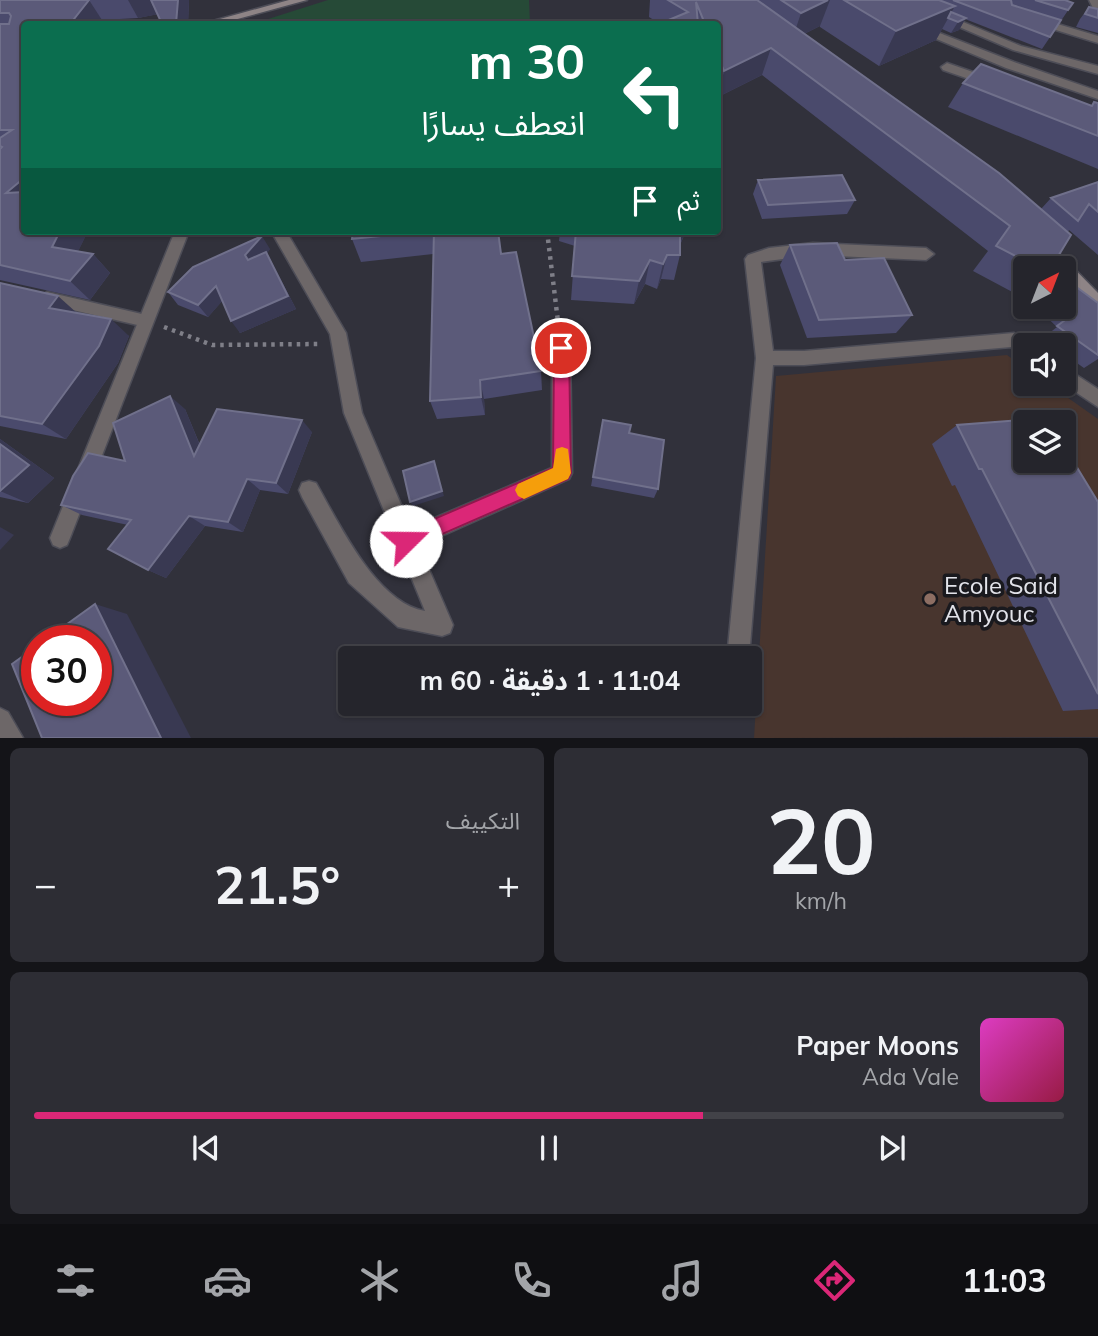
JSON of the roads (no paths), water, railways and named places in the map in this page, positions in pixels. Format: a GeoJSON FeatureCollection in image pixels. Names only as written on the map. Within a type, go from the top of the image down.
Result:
{"type":"FeatureCollection","features":[{"type":"Feature","properties":{"kind":"main road"},"geometry":{"type":"LineString","coordinates":[[241,21],[302,0]]}},
{"type":"Feature","properties":{"kind":"main road"},"geometry":{"type":"LineString","coordinates":[[1028,231],[1098,303]]}},
{"type":"Feature","properties":{"kind":"street"},"geometry":{"type":"LineString","coordinates":[[901,0],[1017,48],[1098,70]]}},
{"type":"Feature","properties":{"kind":"street"},"geometry":{"type":"LineString","coordinates":[[1094,0],[1098,8]]}},
{"type":"Feature","properties":{"kind":"street"},"geometry":{"type":"LineString","coordinates":[[1021,16],[1098,40]]}},
{"type":"Feature","properties":{"kind":"street"},"geometry":{"type":"LineString","coordinates":[[903,21],[1010,65],[1098,95]]}},
{"type":"Feature","properties":{"kind":"street"},"geometry":{"type":"LineString","coordinates":[[947,67],[999,86]]}},
{"type":"Feature","properties":{"kind":"street"},"geometry":{"type":"LineString","coordinates":[[60,538],[180,235]]}},
{"type":"Feature","properties":{"kind":"street"},"geometry":{"type":"LineString","coordinates":[[280,235],[338,333],[353,413],[442,625],[406,619],[357,575],[309,490]]}},
{"type":"Feature","properties":{"kind":"street"},"geometry":{"type":"LineString","coordinates":[[739,646],[765,358],[753,259],[765,253],[815,250],[926,254]]}},
{"type":"Feature","properties":{"kind":"street"},"geometry":{"type":"LineString","coordinates":[[765,358],[804,358],[1013,340]]}},
{"type":"Feature","properties":{"kind":"street"},"geometry":{"type":"LineString","coordinates":[[406,541],[562,473],[561,348]]}},
{"type":"Feature","properties":{"kind":"street"},"geometry":{"type":"LineString","coordinates":[[1076,383],[1098,398]]}},
{"type":"Feature","properties":{"kind":"street"},"geometry":{"type":"LineString","coordinates":[[0,720],[11,737]]}},
{"type":"Feature","properties":{"kind":"lane"},"geometry":{"type":"LineString","coordinates":[[27,294],[146,321]]}},
{"type":"Feature","properties":{"kind":"place","name":"Ecole Said Amyouc"},"geometry":{"type":"Point","coordinates":[930,599]}}]}
